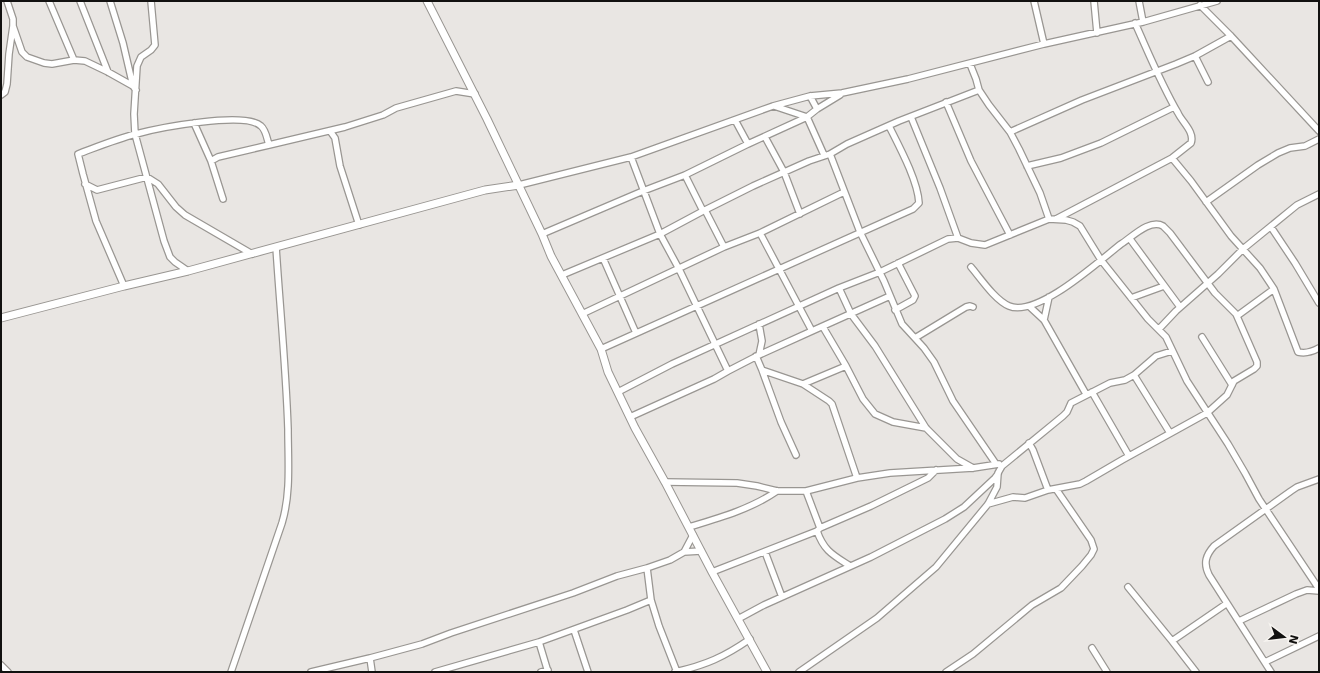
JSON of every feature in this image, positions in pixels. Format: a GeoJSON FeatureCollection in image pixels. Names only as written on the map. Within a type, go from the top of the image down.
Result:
{"type":"FeatureCollection","features":[{"type":"Feature","properties":{"kind":"street"},"geometry":{"type":"LineString","coordinates":[[7,1],[13,26],[22,52],[27,57],[52,64],[74,60],[84,60],[135,88]]}},
{"type":"Feature","properties":{"kind":"street"},"geometry":{"type":"LineString","coordinates":[[48,1],[74,60]]}},
{"type":"Feature","properties":{"kind":"street"},"geometry":{"type":"LineString","coordinates":[[80,1],[108,72]]}},
{"type":"Feature","properties":{"kind":"street"},"geometry":{"type":"LineString","coordinates":[[110,1],[135,88]]}},
{"type":"Feature","properties":{"kind":"street"},"geometry":{"type":"LineString","coordinates":[[151,1],[155,45],[140,59],[137,66],[134,114],[135,134],[164,241],[170,257],[188,271]]}},
{"type":"Feature","properties":{"kind":"street"},"geometry":{"type":"LineString","coordinates":[[1034,1],[1044,44]]}},
{"type":"Feature","properties":{"kind":"street"},"geometry":{"type":"LineString","coordinates":[[1094,1],[1097,33]]}},
{"type":"Feature","properties":{"kind":"street"},"geometry":{"type":"LineString","coordinates":[[1139,1],[1143,22]]}},
{"type":"Feature","properties":{"kind":"street"},"geometry":{"type":"LineString","coordinates":[[1188,1],[1190,8]]}},
{"type":"Feature","properties":{"kind":"street"},"geometry":{"type":"LineString","coordinates":[[1,318],[188,271],[485,190],[519,185],[630,157],[774,106],[810,96],[842,93],[970,64],[1044,44],[1143,22],[1217,1]]}},
{"type":"Feature","properties":{"kind":"street"},"geometry":{"type":"LineString","coordinates":[[428,2],[475,94],[551,256],[601,349],[608,372],[630,417],[767,672]]}},
{"type":"Feature","properties":{"kind":"street"},"geometry":{"type":"LineString","coordinates":[[1200,5],[1231,36],[1319,131]]}},
{"type":"Feature","properties":{"kind":"street"},"geometry":{"type":"LineString","coordinates":[[1056,219],[1172,158],[1191,143],[1192,139],[1190,132],[1174,107],[1135,24]]}},
{"type":"Feature","properties":{"kind":"street"},"geometry":{"type":"LineString","coordinates":[[1,95],[7,84],[8,62],[13,26]]}},
{"type":"Feature","properties":{"kind":"street"},"geometry":{"type":"LineString","coordinates":[[1010,132],[1089,98],[1195,56],[1231,36]]}},
{"type":"Feature","properties":{"kind":"street"},"geometry":{"type":"LineString","coordinates":[[1195,56],[1208,82]]}},
{"type":"Feature","properties":{"kind":"street"},"geometry":{"type":"LineString","coordinates":[[970,64],[979,90],[1010,132],[1040,193],[1050,219]]}},
{"type":"Feature","properties":{"kind":"street"},"geometry":{"type":"LineString","coordinates":[[562,275],[660,234],[704,210],[784,172],[827,155],[847,144],[946,102],[979,90]]}},
{"type":"Feature","properties":{"kind":"street"},"geometry":{"type":"LineString","coordinates":[[211,161],[218,156],[330,130],[383,115],[396,108],[456,91],[475,94]]}},
{"type":"Feature","properties":{"kind":"street"},"geometry":{"type":"LineString","coordinates":[[542,234],[643,191],[685,175],[807,117],[842,93]]}},
{"type":"Feature","properties":{"kind":"street"},"geometry":{"type":"LineString","coordinates":[[810,96],[817,109]]}},
{"type":"Feature","properties":{"kind":"street"},"geometry":{"type":"LineString","coordinates":[[946,102],[971,161],[1010,235]]}},
{"type":"Feature","properties":{"kind":"street"},"geometry":{"type":"LineString","coordinates":[[774,106],[807,117],[844,192],[860,232],[880,272],[902,324],[934,362],[953,401],[996,464]]}},
{"type":"Feature","properties":{"kind":"street"},"geometry":{"type":"LineString","coordinates":[[1026,166],[1061,158],[1095,146],[1174,107]]}},
{"type":"Feature","properties":{"kind":"street"},"geometry":{"type":"LineString","coordinates":[[911,117],[940,188],[958,238]]}},
{"type":"Feature","properties":{"kind":"street"},"geometry":{"type":"LineString","coordinates":[[124,286],[96,221],[78,154],[135,134],[194,123],[233,119],[254,122],[260,125],[264,130],[269,145]]}},
{"type":"Feature","properties":{"kind":"street"},"geometry":{"type":"LineString","coordinates":[[735,120],[748,144]]}},
{"type":"Feature","properties":{"kind":"street"},"geometry":{"type":"LineString","coordinates":[[194,123],[211,161],[223,199]]}},
{"type":"Feature","properties":{"kind":"street"},"geometry":{"type":"LineString","coordinates":[[601,349],[913,209],[919,203],[919,197],[908,164],[889,126]]}},
{"type":"Feature","properties":{"kind":"street"},"geometry":{"type":"LineString","coordinates":[[330,130],[335,138],[340,166],[359,225]]}},
{"type":"Feature","properties":{"kind":"street"},"geometry":{"type":"LineString","coordinates":[[765,137],[784,172],[800,214]]}},
{"type":"Feature","properties":{"kind":"street"},"geometry":{"type":"LineString","coordinates":[[1206,202],[1258,165],[1278,153],[1290,148],[1305,146],[1319,139]]}},
{"type":"Feature","properties":{"kind":"street"},"geometry":{"type":"LineString","coordinates":[[630,157],[660,234],[698,306],[728,371]]}},
{"type":"Feature","properties":{"kind":"street"},"geometry":{"type":"LineString","coordinates":[[1172,158],[1231,236],[1260,268],[1274,289],[1298,352],[1309,353],[1319,348]]}},
{"type":"Feature","properties":{"kind":"street"},"geometry":{"type":"LineString","coordinates":[[685,175],[724,247]]}},
{"type":"Feature","properties":{"kind":"street"},"geometry":{"type":"LineString","coordinates":[[85,184],[97,190],[147,177],[158,184],[176,207],[185,214],[252,254]]}},
{"type":"Feature","properties":{"kind":"street"},"geometry":{"type":"LineString","coordinates":[[582,314],[724,247],[760,233],[844,192]]}},
{"type":"Feature","properties":{"kind":"street"},"geometry":{"type":"LineString","coordinates":[[1159,329],[1180,307],[1228,265],[1243,249],[1298,205],[1319,194]]}},
{"type":"Feature","properties":{"kind":"street"},"geometry":{"type":"LineString","coordinates":[[618,392],[653,373],[759,324],[839,288],[898,264],[943,242],[958,238],[971,243],[985,245],[1050,219],[1066,220],[1080,226],[1101,260],[1148,319],[1166,336],[1187,381],[1231,450],[1266,509],[1319,590]]}},
{"type":"Feature","properties":{"kind":"street"},"geometry":{"type":"LineString","coordinates":[[971,267],[1005,304],[1018,308],[1030,307],[1073,282],[1121,244],[1150,225],[1157,224],[1163,226],[1237,316],[1255,357],[1257,366],[1236,380],[1227,395],[1207,413],[1086,481],[1048,490],[1025,498],[1013,497],[988,504]]}},
{"type":"Feature","properties":{"kind":"street"},"geometry":{"type":"LineString","coordinates":[[1271,227],[1319,303]]}},
{"type":"Feature","properties":{"kind":"street"},"geometry":{"type":"LineString","coordinates":[[760,233],[812,331]]}},
{"type":"Feature","properties":{"kind":"street"},"geometry":{"type":"LineString","coordinates":[[1130,239],[1180,307]]}},
{"type":"Feature","properties":{"kind":"street"},"geometry":{"type":"LineString","coordinates":[[231,672],[286,511],[288,483],[287,396],[276,247]]}},
{"type":"Feature","properties":{"kind":"street"},"geometry":{"type":"LineString","coordinates":[[603,258],[636,333]]}},
{"type":"Feature","properties":{"kind":"street"},"geometry":{"type":"LineString","coordinates":[[895,310],[913,300],[915,296],[898,264]]}},
{"type":"Feature","properties":{"kind":"street"},"geometry":{"type":"LineString","coordinates":[[1131,298],[1164,286]]}},
{"type":"Feature","properties":{"kind":"street"},"geometry":{"type":"LineString","coordinates":[[839,288],[851,314],[867,334],[926,428],[957,459],[973,468]]}},
{"type":"Feature","properties":{"kind":"street"},"geometry":{"type":"LineString","coordinates":[[1237,316],[1274,289]]}},
{"type":"Feature","properties":{"kind":"street"},"geometry":{"type":"LineString","coordinates":[[630,417],[714,379],[758,356],[890,296]]}},
{"type":"Feature","properties":{"kind":"street"},"geometry":{"type":"LineString","coordinates":[[1044,320],[1049,297]]}},
{"type":"Feature","properties":{"kind":"street"},"geometry":{"type":"LineString","coordinates":[[915,338],[966,307],[973,307]]}},
{"type":"Feature","properties":{"kind":"street"},"geometry":{"type":"LineString","coordinates":[[1030,307],[1044,320],[1086,394]]}},
{"type":"Feature","properties":{"kind":"street"},"geometry":{"type":"LineString","coordinates":[[759,324],[762,341],[758,356],[781,422],[796,455]]}},
{"type":"Feature","properties":{"kind":"street"},"geometry":{"type":"LineString","coordinates":[[824,327],[863,399],[875,414],[893,422],[926,428]]}},
{"type":"Feature","properties":{"kind":"street"},"geometry":{"type":"LineString","coordinates":[[1202,337],[1232,385]]}},
{"type":"Feature","properties":{"kind":"street"},"geometry":{"type":"LineString","coordinates":[[738,619],[916,535],[955,513],[970,502],[995,478],[1000,468],[1005,463],[1063,416],[1067,412],[1071,403],[1110,383],[1125,380],[1134,375],[1156,356],[1172,351]]}},
{"type":"Feature","properties":{"kind":"street"},"geometry":{"type":"LineString","coordinates":[[803,384],[846,366]]}},
{"type":"Feature","properties":{"kind":"street"},"geometry":{"type":"LineString","coordinates":[[762,370],[803,384],[832,404],[857,478]]}},
{"type":"Feature","properties":{"kind":"street"},"geometry":{"type":"LineString","coordinates":[[1134,375],[1170,433]]}},
{"type":"Feature","properties":{"kind":"street"},"geometry":{"type":"LineString","coordinates":[[1092,392],[1129,456]]}},
{"type":"Feature","properties":{"kind":"street"},"geometry":{"type":"LineString","coordinates":[[1029,443],[1048,490]]}},
{"type":"Feature","properties":{"kind":"street"},"geometry":{"type":"LineString","coordinates":[[665,482],[737,483],[777,491],[806,491],[857,478],[897,472],[973,468],[1005,463]]}},
{"type":"Feature","properties":{"kind":"street"},"geometry":{"type":"LineString","coordinates":[[712,572],[764,552],[871,506],[928,478],[936,470]]}},
{"type":"Feature","properties":{"kind":"street"},"geometry":{"type":"LineString","coordinates":[[799,672],[877,618],[913,589],[936,567],[988,504],[997,486],[998,473]]}},
{"type":"Feature","properties":{"kind":"street"},"geometry":{"type":"LineString","coordinates":[[1272,672],[1239,621],[1226,604],[1206,569],[1206,556],[1214,546],[1297,487],[1319,479]]}},
{"type":"Feature","properties":{"kind":"street"},"geometry":{"type":"LineString","coordinates":[[946,672],[973,654],[1032,605],[1061,588],[1091,555],[1094,549],[1091,540],[1056,489]]}},
{"type":"Feature","properties":{"kind":"street"},"geometry":{"type":"LineString","coordinates":[[689,527],[741,510],[763,500],[777,491]]}},
{"type":"Feature","properties":{"kind":"street"},"geometry":{"type":"LineString","coordinates":[[806,491],[821,542],[828,551],[850,566]]}},
{"type":"Feature","properties":{"kind":"street"},"geometry":{"type":"LineString","coordinates":[[684,552],[693,535]]}},
{"type":"Feature","properties":{"kind":"street"},"geometry":{"type":"LineString","coordinates":[[311,672],[422,644],[465,628],[573,593],[617,576],[670,560],[684,552],[701,551]]}},
{"type":"Feature","properties":{"kind":"street"},"geometry":{"type":"LineString","coordinates":[[764,552],[782,597]]}},
{"type":"Feature","properties":{"kind":"street"},"geometry":{"type":"LineString","coordinates":[[647,568],[651,600],[676,672],[716,660],[732,652],[750,639]]}},
{"type":"Feature","properties":{"kind":"street"},"geometry":{"type":"LineString","coordinates":[[1128,587],[1196,672]]}},
{"type":"Feature","properties":{"kind":"street"},"geometry":{"type":"LineString","coordinates":[[1239,621],[1296,594],[1307,590],[1319,590]]}},
{"type":"Feature","properties":{"kind":"street"},"geometry":{"type":"LineString","coordinates":[[435,672],[539,642],[651,600]]}},
{"type":"Feature","properties":{"kind":"street"},"geometry":{"type":"LineString","coordinates":[[1172,641],[1226,604]]}},
{"type":"Feature","properties":{"kind":"street"},"geometry":{"type":"LineString","coordinates":[[574,630],[588,672]]}},
{"type":"Feature","properties":{"kind":"street"},"geometry":{"type":"LineString","coordinates":[[1265,662],[1319,636]]}},
{"type":"Feature","properties":{"kind":"street"},"geometry":{"type":"LineString","coordinates":[[539,642],[548,671],[541,672]]}},
{"type":"Feature","properties":{"kind":"street"},"geometry":{"type":"LineString","coordinates":[[1092,648],[1107,672]]}},
{"type":"Feature","properties":{"kind":"street"},"geometry":{"type":"LineString","coordinates":[[370,658],[372,672]]}},
{"type":"Feature","properties":{"kind":"street"},"geometry":{"type":"LineString","coordinates":[[1,665],[8,672]]}}]}
